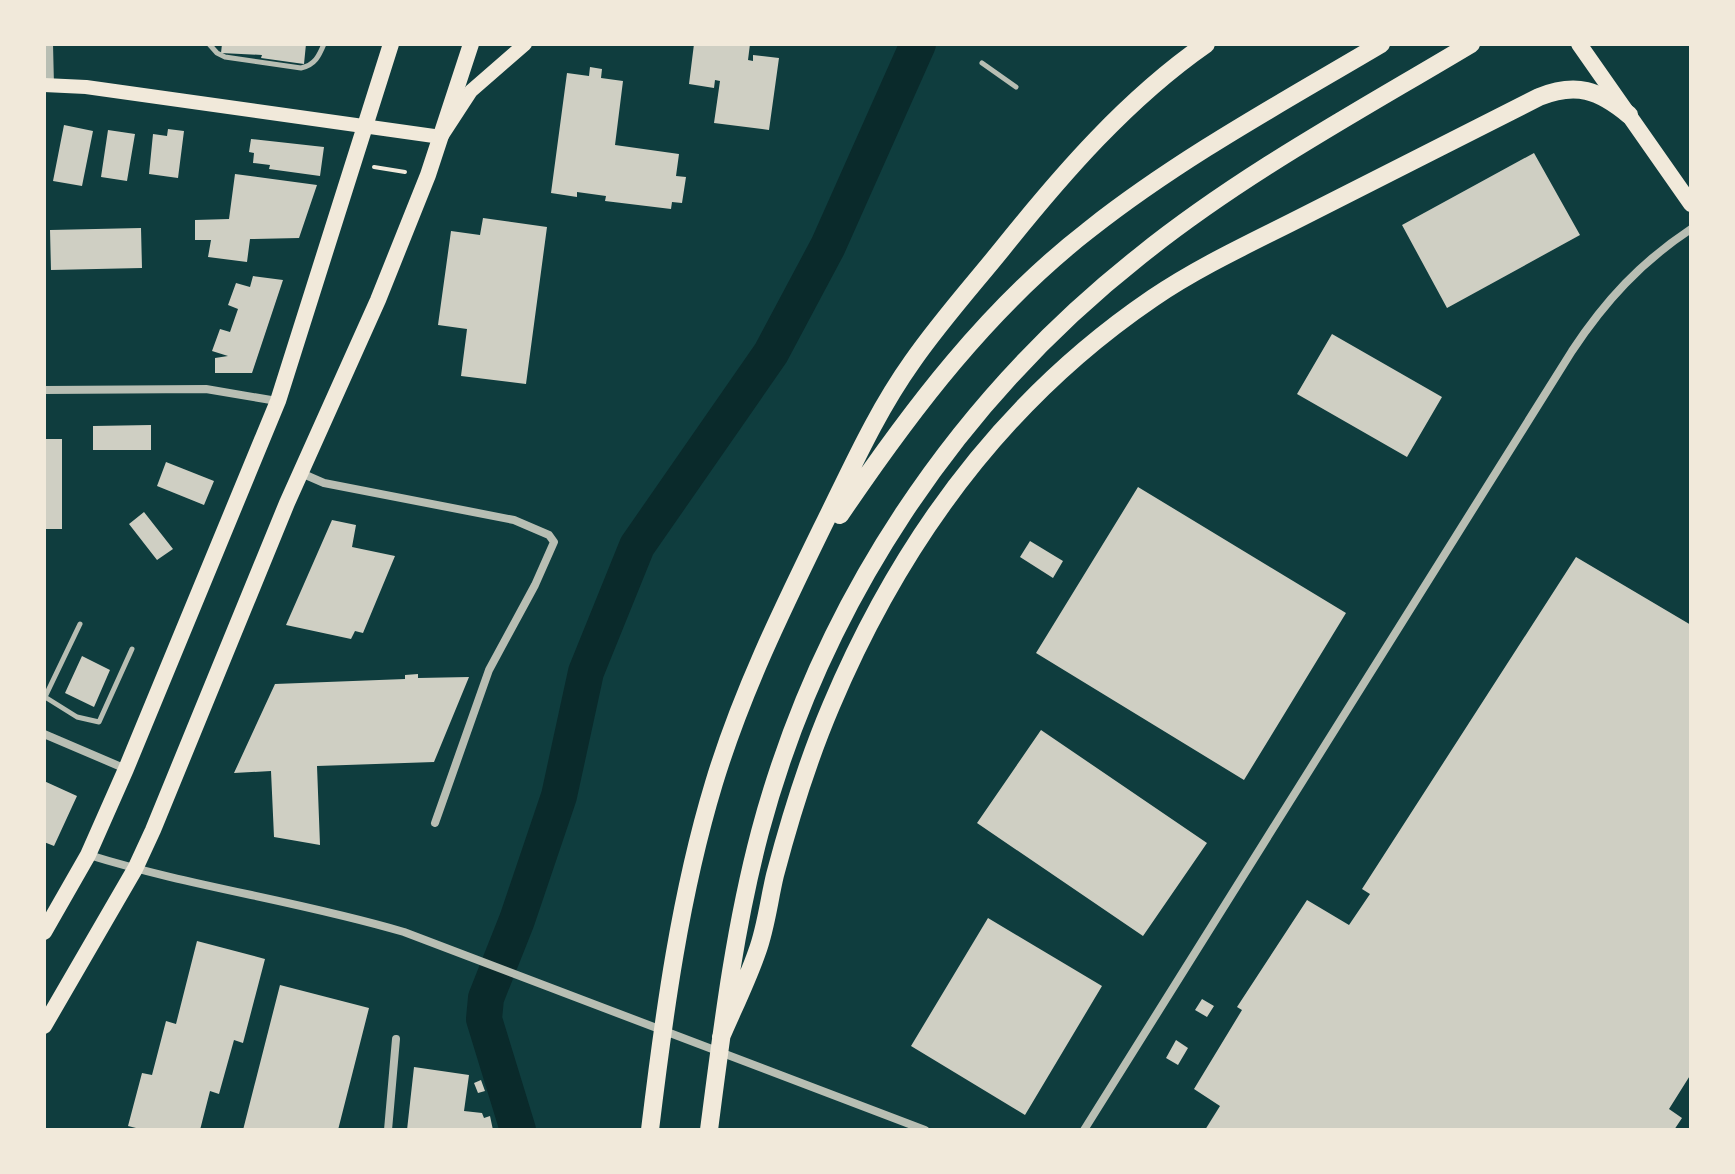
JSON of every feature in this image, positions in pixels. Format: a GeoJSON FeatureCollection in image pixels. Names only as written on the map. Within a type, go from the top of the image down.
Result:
{"type":"FeatureCollection","features":[{"type":"Feature","properties":{"kind":"highway"},"geometry":{"type":"LineString","coordinates":[[650,1130],[679,930],[714,784],[737,714],[766,643],[880,412],[912,361],[1040,203],[1122,113],[1180,62],[1206,44]]}},
{"type":"Feature","properties":{"kind":"highway"},"geometry":{"type":"LineString","coordinates":[[800,573],[885,447],[931,388],[979,332],[1033,278],[1089,229],[1148,187],[1381,44]]}},
{"type":"Feature","properties":{"kind":"highway"},"geometry":{"type":"LineString","coordinates":[[709,1130],[736,943],[757,845],[794,727],[823,657],[861,581],[914,497],[957,437],[1005,381],[1112,278],[1170,232],[1293,150],[1471,44]]}},
{"type":"Feature","properties":{"kind":"highway"},"geometry":{"type":"LineString","coordinates":[[721,1037],[758,950],[797,798],[822,726],[851,662],[884,596],[922,532],[978,455],[1023,406],[1104,334],[1181,280],[1539,97],[1564,89],[1583,89],[1603,97],[1629,115]]}},
{"type":"Feature","properties":{"kind":"main road"},"geometry":{"type":"LineString","coordinates":[[44,932],[88,855],[126,769],[278,401],[389,51],[404,44]]}},
{"type":"Feature","properties":{"kind":"main road"},"geometry":{"type":"LineString","coordinates":[[44,1026],[135,869],[301,473],[378,300],[425,184],[471,44]]}},
{"type":"Feature","properties":{"kind":"main road"},"geometry":{"type":"LineString","coordinates":[[441,137],[471,91],[525,44]]}},
{"type":"Feature","properties":{"kind":"main road"},"geometry":{"type":"LineString","coordinates":[[1579,44],[1691,204]]}},
{"type":"Feature","properties":{"kind":"main road"},"geometry":{"type":"LineString","coordinates":[[47,85],[86,87],[441,137]]}},
{"type":"Feature","properties":{"kind":"street"},"geometry":{"type":"LineString","coordinates":[[47,85],[49,44]]}},
{"type":"Feature","properties":{"kind":"street"},"geometry":{"type":"LineString","coordinates":[[1084,1130],[1579,339],[1632,274],[1691,229]]}},
{"type":"Feature","properties":{"kind":"street"},"geometry":{"type":"LineString","coordinates":[[44,390],[206,389],[278,401]]}},
{"type":"Feature","properties":{"kind":"street"},"geometry":{"type":"LineString","coordinates":[[301,473],[339,486],[514,520],[549,535],[554,542],[535,585],[489,670],[435,823]]}},
{"type":"Feature","properties":{"kind":"street"},"geometry":{"type":"LineString","coordinates":[[44,734],[126,769]]}},
{"type":"Feature","properties":{"kind":"street"},"geometry":{"type":"LineString","coordinates":[[88,855],[135,869],[360,919],[526,976],[925,1130]]}},
{"type":"Feature","properties":{"kind":"street"},"geometry":{"type":"LineString","coordinates":[[388,1130],[396,1039]]}},
{"type":"Feature","properties":{"kind":"lane"},"geometry":{"type":"LineString","coordinates":[[209,44],[225,57],[301,68],[310,67],[324,44]]}},
{"type":"Feature","properties":{"kind":"lane"},"geometry":{"type":"LineString","coordinates":[[982,63],[1016,87]]}},
{"type":"Feature","properties":{"kind":"lane"},"geometry":{"type":"LineString","coordinates":[[80,624],[45,697],[77,717],[99,722],[132,649]]}},
{"type":"Feature","properties":{"kind":"path"},"geometry":{"type":"LineString","coordinates":[[374,167],[405,172]]}},
{"type":"Feature","properties":{"kind":"building"},"geometry":{"type":"Polygon","coordinates":[[[222,44],[306,44],[304,64],[261,58],[262,55],[221,53],[222,44]]]}},
{"type":"Feature","properties":{"kind":"building"},"geometry":{"type":"Polygon","coordinates":[[[694,44],[750,44],[748,60],[753,61],[753,55],[779,58],[769,130],[714,123],[720,81],[715,80],[714,88],[689,84],[694,44]]]}},
{"type":"Feature","properties":{"kind":"building"},"geometry":{"type":"Polygon","coordinates":[[[590,67],[602,69],[601,78],[623,81],[615,145],[679,154],[676,176],[686,177],[682,203],[672,202],[671,209],[605,201],[606,196],[577,192],[577,197],[551,193],[567,73],[589,76],[590,67]]]}},
{"type":"Feature","properties":{"kind":"building"},"geometry":{"type":"Polygon","coordinates":[[[64,125],[93,131],[82,186],[53,181],[64,125]]]}},
{"type":"Feature","properties":{"kind":"building"},"geometry":{"type":"Polygon","coordinates":[[[168,129],[184,131],[178,178],[149,174],[153,134],[167,136],[168,129]]]}},
{"type":"Feature","properties":{"kind":"building"},"geometry":{"type":"Polygon","coordinates":[[[108,130],[135,134],[127,181],[101,177],[108,130]]]}},
{"type":"Feature","properties":{"kind":"building"},"geometry":{"type":"Polygon","coordinates":[[[251,139],[324,147],[320,176],[269,169],[270,165],[253,163],[254,153],[249,152],[251,139]]]}},
{"type":"Feature","properties":{"kind":"building"},"geometry":{"type":"Polygon","coordinates":[[[1534,153],[1580,235],[1447,308],[1402,225],[1534,153]]]}},
{"type":"Feature","properties":{"kind":"building"},"geometry":{"type":"Polygon","coordinates":[[[235,174],[317,185],[299,238],[250,239],[247,262],[208,257],[211,240],[195,240],[195,220],[229,219],[235,174]]]}},
{"type":"Feature","properties":{"kind":"building"},"geometry":{"type":"Polygon","coordinates":[[[483,218],[547,227],[526,384],[461,376],[467,329],[438,325],[451,231],[480,235],[483,218]]]}},
{"type":"Feature","properties":{"kind":"building"},"geometry":{"type":"Polygon","coordinates":[[[141,228],[142,268],[51,270],[50,230],[141,228]]]}},
{"type":"Feature","properties":{"kind":"building"},"geometry":{"type":"Polygon","coordinates":[[[253,276],[283,280],[252,373],[215,373],[215,358],[228,356],[212,351],[220,329],[230,332],[238,309],[228,305],[236,283],[250,287],[253,276]]]}},
{"type":"Feature","properties":{"kind":"building"},"geometry":{"type":"Polygon","coordinates":[[[1332,334],[1442,397],[1407,457],[1297,394],[1332,334]]]}},
{"type":"Feature","properties":{"kind":"building"},"geometry":{"type":"Polygon","coordinates":[[[151,425],[151,450],[93,450],[93,426],[151,425]]]}},
{"type":"Feature","properties":{"kind":"building"},"geometry":{"type":"Polygon","coordinates":[[[44,439],[62,439],[62,529],[44,529],[44,439]]]}},
{"type":"Feature","properties":{"kind":"building"},"geometry":{"type":"Polygon","coordinates":[[[166,462],[214,481],[204,505],[157,486],[166,462]]]}},
{"type":"Feature","properties":{"kind":"building"},"geometry":{"type":"Polygon","coordinates":[[[1138,487],[1346,613],[1244,780],[1036,653],[1138,487]]]}},
{"type":"Feature","properties":{"kind":"building"},"geometry":{"type":"Polygon","coordinates":[[[144,512],[173,549],[157,560],[129,524],[144,512]]]}},
{"type":"Feature","properties":{"kind":"building"},"geometry":{"type":"Polygon","coordinates":[[[332,520],[356,525],[352,547],[395,556],[363,633],[355,631],[351,639],[286,625],[332,520]]]}},
{"type":"Feature","properties":{"kind":"building"},"geometry":{"type":"Polygon","coordinates":[[[1030,541],[1063,561],[1053,578],[1020,557],[1030,541]]]}},
{"type":"Feature","properties":{"kind":"building"},"geometry":{"type":"Polygon","coordinates":[[[1576,557],[1691,625],[1691,1074],[1669,1109],[1682,1118],[1674,1130],[1205,1130],[1220,1106],[1194,1089],[1242,1010],[1237,1007],[1307,900],[1349,925],[1370,894],[1362,889],[1576,557]]]}},
{"type":"Feature","properties":{"kind":"building"},"geometry":{"type":"Polygon","coordinates":[[[82,656],[110,670],[94,707],[65,693],[82,656]]]}},
{"type":"Feature","properties":{"kind":"building"},"geometry":{"type":"Polygon","coordinates":[[[418,674],[418,678],[469,677],[434,762],[317,766],[320,845],[274,837],[271,771],[234,773],[275,684],[405,679],[405,675],[418,674]]]}},
{"type":"Feature","properties":{"kind":"building"},"geometry":{"type":"Polygon","coordinates":[[[1041,730],[1207,843],[1143,936],[977,823],[1041,730]]]}},
{"type":"Feature","properties":{"kind":"building"},"geometry":{"type":"Polygon","coordinates":[[[44,781],[77,796],[54,846],[44,842],[44,781]]]}},
{"type":"Feature","properties":{"kind":"building"},"geometry":{"type":"Polygon","coordinates":[[[988,918],[1102,986],[1025,1115],[911,1046],[988,918]]]}},
{"type":"Feature","properties":{"kind":"building"},"geometry":{"type":"Polygon","coordinates":[[[197,941],[265,959],[243,1043],[234,1040],[219,1094],[210,1091],[200,1130],[144,1130],[128,1126],[142,1073],[152,1075],[166,1021],[176,1024],[197,941]]]}},
{"type":"Feature","properties":{"kind":"building"},"geometry":{"type":"Polygon","coordinates":[[[280,985],[369,1008],[338,1130],[243,1130],[280,985]]]}},
{"type":"Feature","properties":{"kind":"building"},"geometry":{"type":"Polygon","coordinates":[[[1202,999],[1214,1006],[1207,1017],[1195,1010],[1202,999]]]}},
{"type":"Feature","properties":{"kind":"building"},"geometry":{"type":"Polygon","coordinates":[[[1176,1040],[1188,1048],[1178,1065],[1166,1058],[1176,1040]]]}},
{"type":"Feature","properties":{"kind":"building"},"geometry":{"type":"Polygon","coordinates":[[[414,1067],[469,1075],[464,1111],[482,1113],[484,1118],[490,1116],[493,1130],[407,1130],[414,1067]]]}},
{"type":"Feature","properties":{"kind":"building"},"geometry":{"type":"Polygon","coordinates":[[[481,1080],[485,1091],[478,1093],[474,1083],[481,1080]]]}},
{"type":"Feature","properties":{"kind":"waterway"},"geometry":{"type":"LineString","coordinates":[[518,1130],[484,1019],[486,998],[517,920],[559,796],[586,672],[637,546],[771,353],[828,246],[918,44]]}}]}
